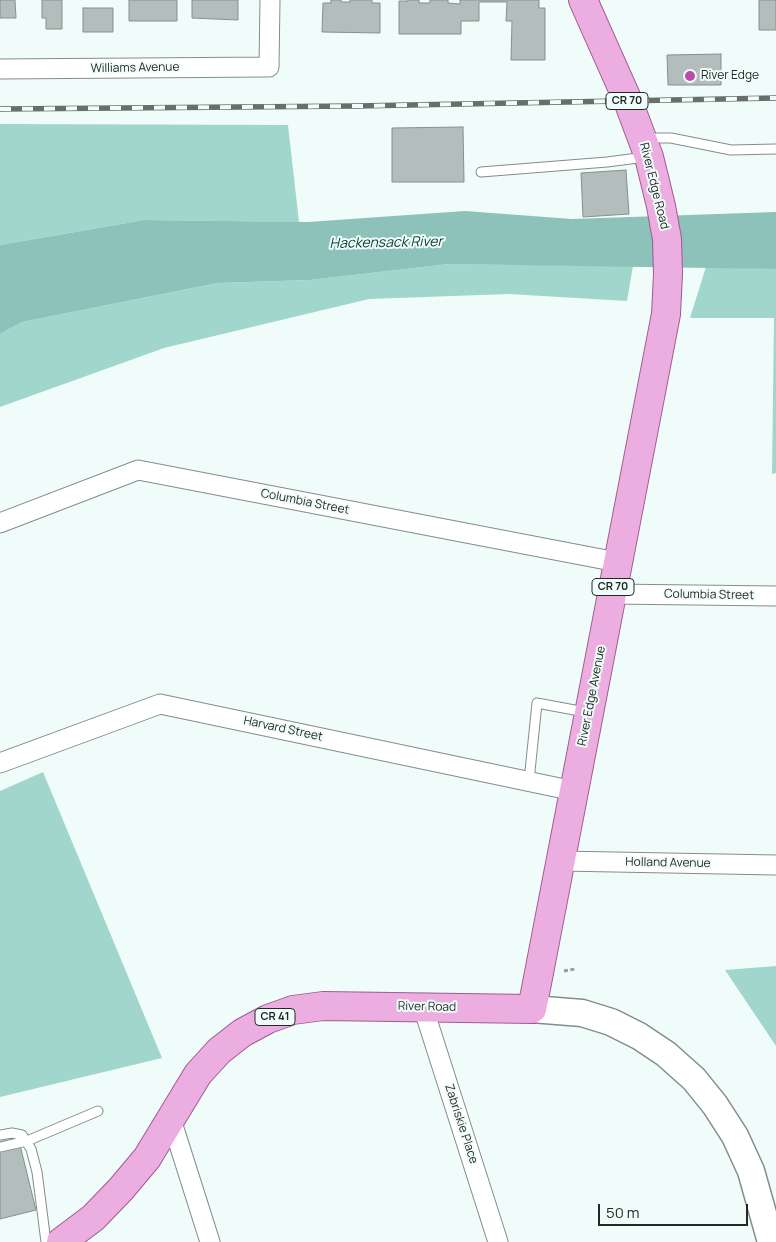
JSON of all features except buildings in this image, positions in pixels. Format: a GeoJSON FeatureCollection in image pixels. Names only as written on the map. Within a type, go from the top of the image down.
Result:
{"type":"FeatureCollection","features":[{"type":"Feature","properties":{"kind":"main road","name":"River Edge Road"},"geometry":{"type":"LineString","coordinates":[[583,0],[646,148],[661,206],[667,240],[666,314],[651,383]]}},
{"type":"Feature","properties":{"kind":"main road","name":"River Edge Avenue"},"geometry":{"type":"LineString","coordinates":[[532,1009],[651,383]]}},
{"type":"Feature","properties":{"kind":"main road","name":"River Road"},"geometry":{"type":"LineString","coordinates":[[61,1242],[93,1218],[121,1190],[147,1158],[172,1120],[198,1074],[219,1051],[242,1033],[268,1019],[294,1010],[323,1006],[532,1009],[582,1013],[611,1022],[640,1036],[666,1054],[694,1079],[715,1105],[735,1136],[751,1170],[771,1242]]}},
{"type":"Feature","properties":{"kind":"street","name":"Williams Avenue"},"geometry":{"type":"LineString","coordinates":[[0,69],[270,66],[270,0]]}},
{"type":"Feature","properties":{"kind":"street","name":"Columbia Street"},"geometry":{"type":"LineString","coordinates":[[0,524],[138,470],[617,562]]}},
{"type":"Feature","properties":{"kind":"street","name":"Columbia Street"},"geometry":{"type":"LineString","coordinates":[[611,594],[776,596]]}},
{"type":"Feature","properties":{"kind":"street","name":"Harvard Street"},"geometry":{"type":"LineString","coordinates":[[0,763],[160,704],[574,790]]}},
{"type":"Feature","properties":{"kind":"street","name":"Holland Avenue"},"geometry":{"type":"LineString","coordinates":[[560,861],[776,865]]}},
{"type":"Feature","properties":{"kind":"street","name":"Zabriskie Place"},"geometry":{"type":"LineString","coordinates":[[423,1007],[498,1242]]}},
{"type":"Feature","properties":{"kind":"street"},"geometry":{"type":"LineString","coordinates":[[172,1120],[210,1242]]}},
{"type":"Feature","properties":{"kind":"lane"},"geometry":{"type":"LineString","coordinates":[[481,172],[607,162],[670,138],[731,150],[776,149]]}},
{"type":"Feature","properties":{"kind":"lane"},"geometry":{"type":"LineString","coordinates":[[529,781],[537,703],[589,713]]}},
{"type":"Feature","properties":{"kind":"lane"},"geometry":{"type":"LineString","coordinates":[[0,1147],[27,1140],[98,1111]]}},
{"type":"Feature","properties":{"kind":"lane"},"geometry":{"type":"LineString","coordinates":[[0,1135],[12,1133],[22,1136],[27,1140],[31,1149],[37,1172],[46,1242]]}},
{"type":"Feature","properties":{"kind":"path"},"geometry":{"type":"LineString","coordinates":[[563,971],[575,969]]}},
{"type":"Feature","properties":{"kind":"shaded area"},"geometry":{"type":"Polygon","coordinates":[[[0,124],[288,125],[299,222],[144,220],[0,245],[0,124]]]}},
{"type":"Feature","properties":{"kind":"shaded area"},"geometry":{"type":"Polygon","coordinates":[[[449,264],[633,266],[627,301],[509,294],[369,299],[164,348],[0,407],[0,334],[22,322],[218,283],[310,280],[449,264]]]}},
{"type":"Feature","properties":{"kind":"shaded area"},"geometry":{"type":"Polygon","coordinates":[[[706,267],[776,269],[776,473],[772,474],[774,318],[690,318],[706,267]]]}},
{"type":"Feature","properties":{"kind":"shaded area"},"geometry":{"type":"Polygon","coordinates":[[[43,772],[162,1058],[0,1097],[0,791],[43,772]]]}},
{"type":"Feature","properties":{"kind":"shaded area"},"geometry":{"type":"Polygon","coordinates":[[[776,966],[776,1046],[725,970],[776,966]]]}},
{"type":"Feature","properties":{"kind":"water","name":"Hackensack River"},"geometry":{"type":"Polygon","coordinates":[[[465,211],[572,219],[776,212],[776,269],[449,264],[310,280],[218,283],[22,322],[0,334],[0,245],[144,220],[308,222],[465,211]]]}},
{"type":"Feature","properties":{"kind":"railway"},"geometry":{"type":"LineString","coordinates":[[0,109],[357,106],[776,98]]}},
{"type":"Feature","properties":{"kind":"place","name":"River Edge"},"geometry":{"type":"Point","coordinates":[690,76]}}]}
